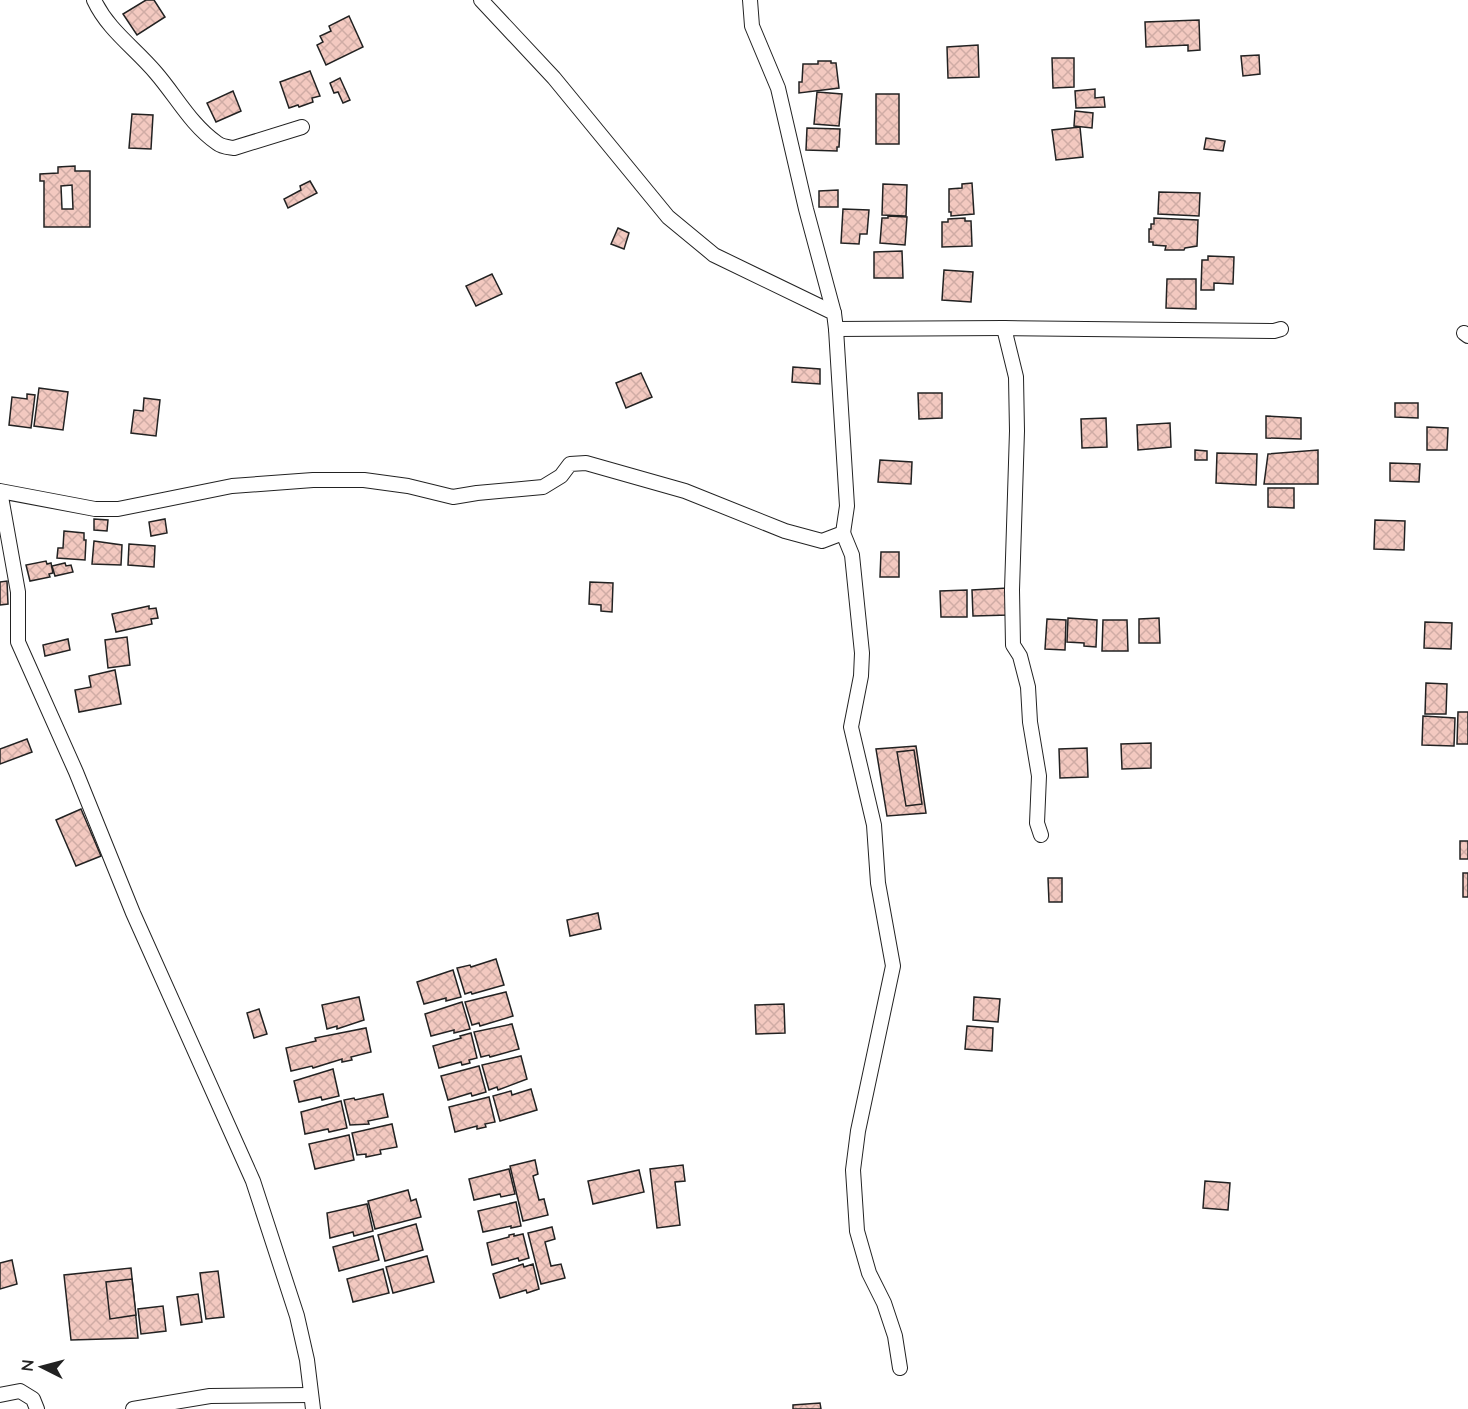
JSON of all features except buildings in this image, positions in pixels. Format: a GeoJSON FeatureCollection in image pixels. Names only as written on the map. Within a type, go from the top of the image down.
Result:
{"type":"FeatureCollection","features":[{"type":"Feature","properties":{"kind":"street"},"geometry":{"type":"LineString","coordinates":[[94,0],[100,14],[111,29],[143,59],[185,111],[217,143],[224,147],[234,148],[302,127]]}},
{"type":"Feature","properties":{"kind":"street"},"geometry":{"type":"LineString","coordinates":[[481,0],[554,78],[668,217],[714,255],[834,313]]}},
{"type":"Feature","properties":{"kind":"street"},"geometry":{"type":"LineString","coordinates":[[750,0],[752,26],[778,88],[836,329],[847,506],[843,533],[852,555],[862,653],[861,676],[851,727],[874,825],[878,883],[893,966],[858,1131],[853,1170],[857,1231],[869,1273],[884,1303],[894,1336],[900,1368]]}},
{"type":"Feature","properties":{"kind":"street"},"geometry":{"type":"LineString","coordinates":[[1004,328],[1016,377],[1013,645],[1020,656],[1028,687],[1030,722],[1039,776],[1037,823],[1041,835]]}},
{"type":"Feature","properties":{"kind":"street"},"geometry":{"type":"LineString","coordinates":[[836,329],[1275,331],[1281,329]]}},
{"type":"Feature","properties":{"kind":"street"},"geometry":{"type":"LineString","coordinates":[[133,1409],[210,1396],[312,1402],[307,1360],[297,1316],[253,1181],[133,914],[76,772],[18,642],[18,592],[0,491],[95,509],[118,509],[232,486],[313,480],[364,480],[408,486],[453,497],[543,487],[561,476],[570,464],[586,463],[685,491],[785,531],[822,541],[843,533]]}},
{"type":"Feature","properties":{"kind":"street"},"geometry":{"type":"LineString","coordinates":[[0,1395],[20,1391],[33,1399],[37,1409]]}}]}
